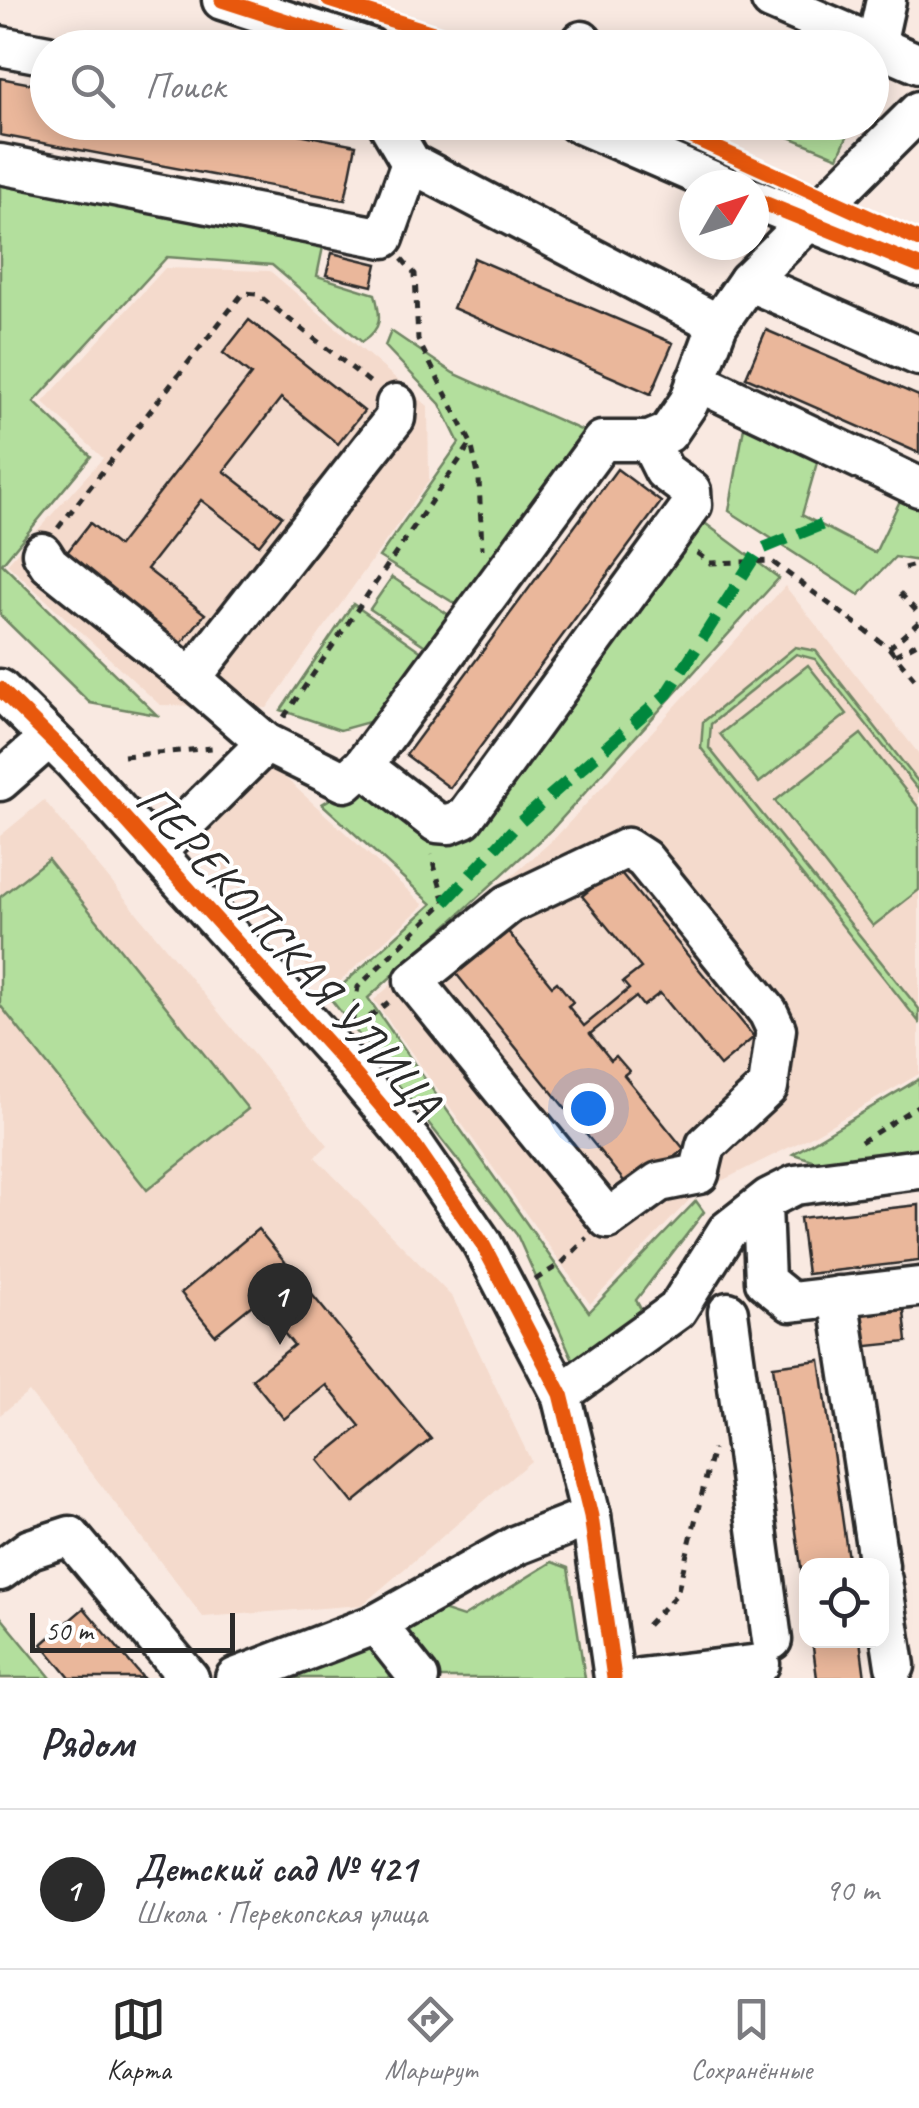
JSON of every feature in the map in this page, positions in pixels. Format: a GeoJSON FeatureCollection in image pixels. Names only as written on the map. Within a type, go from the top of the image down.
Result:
{"type":"FeatureCollection","features":[{"type":"Feature","properties":{"kind":"street"},"geometry":{"type":"LineString","coordinates":[[222,0],[368,30]]}},
{"type":"Feature","properties":{"kind":"street"},"geometry":{"type":"LineString","coordinates":[[771,0],[839,30]]}},
{"type":"Feature","properties":{"kind":"street"},"geometry":{"type":"LineString","coordinates":[[879,30],[886,0]]}},
{"type":"Feature","properties":{"kind":"street"},"geometry":{"type":"LineString","coordinates":[[0,46],[30,52]]}},
{"type":"Feature","properties":{"kind":"street"},"geometry":{"type":"LineString","coordinates":[[889,51],[919,64]]}},
{"type":"Feature","properties":{"kind":"street"},"geometry":{"type":"LineString","coordinates":[[42,553],[48,564],[191,678],[266,744],[344,782],[362,766],[602,441],[649,441],[668,434],[690,402],[718,324],[748,281],[919,111]]}},
{"type":"Feature","properties":{"kind":"street"},"geometry":{"type":"LineString","coordinates":[[398,140],[411,163],[718,324]]}},
{"type":"Feature","properties":{"kind":"street"},"geometry":{"type":"LineString","coordinates":[[618,140],[687,170]]}},
{"type":"Feature","properties":{"kind":"street"},"geometry":{"type":"LineString","coordinates":[[0,164],[384,238],[411,163]]}},
{"type":"Feature","properties":{"kind":"street"},"geometry":{"type":"LineString","coordinates":[[769,205],[919,266]]}},
{"type":"Feature","properties":{"kind":"street"},"geometry":{"type":"LineString","coordinates":[[748,281],[919,356]]}},
{"type":"Feature","properties":{"kind":"street"},"geometry":{"type":"LineString","coordinates":[[696,382],[919,487]]}},
{"type":"Feature","properties":{"kind":"street"},"geometry":{"type":"LineString","coordinates":[[191,678],[395,418],[396,404]]}},
{"type":"Feature","properties":{"kind":"street"},"geometry":{"type":"LineString","coordinates":[[362,766],[437,822],[450,824],[464,818],[692,505],[692,491],[664,471],[649,441]]}},
{"type":"Feature","properties":{"kind":"street","name":"ПЕРЕКОПСКАЯ УЛИЦА"},"geometry":{"type":"LineString","coordinates":[[0,689],[155,853],[415,1146],[500,1274],[561,1394],[591,1516],[614,1678]]}},
{"type":"Feature","properties":{"kind":"street"},"geometry":{"type":"LineString","coordinates":[[0,780],[49,738]]}},
{"type":"Feature","properties":{"kind":"street"},"geometry":{"type":"LineString","coordinates":[[155,853],[266,744]]}},
{"type":"Feature","properties":{"kind":"street"},"geometry":{"type":"LineString","coordinates":[[618,850],[636,850],[774,1021],[768,1087],[704,1157],[653,1186],[614,1218],[606,1218],[414,981],[509,904],[618,850]]}},
{"type":"Feature","properties":{"kind":"street"},"geometry":{"type":"LineString","coordinates":[[704,1157],[723,1240]]}},
{"type":"Feature","properties":{"kind":"street"},"geometry":{"type":"LineString","coordinates":[[561,1394],[677,1310],[726,1231],[769,1198],[796,1185],[919,1169]]}},
{"type":"Feature","properties":{"kind":"street"},"geometry":{"type":"LineString","coordinates":[[762,1206],[765,1280],[791,1302]]}},
{"type":"Feature","properties":{"kind":"street"},"geometry":{"type":"LineString","coordinates":[[688,1291],[728,1312],[754,1313],[791,1302],[919,1287]]}},
{"type":"Feature","properties":{"kind":"street"},"geometry":{"type":"LineString","coordinates":[[838,1296],[878,1558]]}},
{"type":"Feature","properties":{"kind":"street"},"geometry":{"type":"LineString","coordinates":[[640,1678],[766,1652],[728,1312]]}},
{"type":"Feature","properties":{"kind":"street"},"geometry":{"type":"LineString","coordinates":[[235,1678],[376,1624],[517,1546],[591,1516]]}},
{"type":"Feature","properties":{"kind":"street"},"geometry":{"type":"LineString","coordinates":[[0,1571],[30,1549],[70,1536],[189,1678]]}},
{"type":"Feature","properties":{"kind":"street"},"geometry":{"type":"LineString","coordinates":[[376,1624],[420,1678]]}},
{"type":"Feature","properties":{"kind":"street"},"geometry":{"type":"LineString","coordinates":[[889,1626],[895,1666]]}},
{"type":"Feature","properties":{"kind":"path"},"geometry":{"type":"LineString","coordinates":[[384,238],[415,274],[418,340],[471,442],[479,479],[482,565],[490,593]]}},
{"type":"Feature","properties":{"kind":"path"},"geometry":{"type":"LineString","coordinates":[[42,553],[243,293],[257,294],[396,404]]}},
{"type":"Feature","properties":{"kind":"path"},"geometry":{"type":"LineString","coordinates":[[124,756],[266,744],[471,442]]}},
{"type":"Feature","properties":{"kind":"path"},"geometry":{"type":"LineString","coordinates":[[671,534],[710,563],[771,561],[889,648],[919,684]]}},
{"type":"Feature","properties":{"kind":"path"},"geometry":{"type":"LineString","coordinates":[[904,568],[919,564]]}},
{"type":"Feature","properties":{"kind":"path"},"geometry":{"type":"LineString","coordinates":[[900,592],[919,614]]}},
{"type":"Feature","properties":{"kind":"path"},"geometry":{"type":"LineString","coordinates":[[889,648],[919,622]]}},
{"type":"Feature","properties":{"kind":"path"},"geometry":{"type":"LineString","coordinates":[[895,655],[919,642]]}},
{"type":"Feature","properties":{"kind":"path"},"geometry":{"type":"LineString","coordinates":[[414,981],[351,1032],[358,987],[445,902],[416,806]]}},
{"type":"Feature","properties":{"kind":"path"},"geometry":{"type":"LineString","coordinates":[[535,1280],[562,1264],[606,1218]]}},
{"type":"Feature","properties":{"kind":"path"},"geometry":{"type":"LineString","coordinates":[[647,1624],[678,1594],[716,1438]]}},
{"type":"Feature","properties":{"kind":"shaded area"},"geometry":{"type":"Polygon","coordinates":[[[165,268],[270,271],[428,406],[429,480],[267,708],[160,705],[7,564],[103,458],[43,402],[165,268]]]}},
{"type":"Feature","properties":{"kind":"shaded area"},"geometry":{"type":"Polygon","coordinates":[[[785,586],[919,754],[919,1074],[810,1137],[695,1194],[590,1304],[374,1000],[556,837],[785,586]]]}},
{"type":"Feature","properties":{"kind":"shaded area"},"geometry":{"type":"Polygon","coordinates":[[[268,762],[424,905],[328,992],[196,837],[268,762]]]}},
{"type":"Feature","properties":{"kind":"shaded area"},"geometry":{"type":"Polygon","coordinates":[[[44,800],[328,1145],[315,1157],[453,1298],[531,1461],[362,1605],[203,1617],[29,1392],[0,1415],[0,836],[44,800]]]}},
{"type":"Feature","properties":{"kind":"green space"},"geometry":{"type":"Polygon","coordinates":[[[796,140],[846,140],[838,157],[796,140]]]}},
{"type":"Feature","properties":{"kind":"green space"},"geometry":{"type":"Polygon","coordinates":[[[0,179],[324,242],[317,276],[375,294],[379,321],[374,332],[362,342],[272,265],[167,257],[34,402],[91,456],[2,564],[157,715],[90,703],[0,615],[0,179]]]}},
{"type":"Feature","properties":{"kind":"green space"},"geometry":{"type":"Polygon","coordinates":[[[391,331],[453,373],[590,434],[464,609],[379,557],[459,443],[440,404],[385,346],[391,331]]]}},
{"type":"Feature","properties":{"kind":"green space"},"geometry":{"type":"Polygon","coordinates":[[[748,405],[822,445],[802,515],[875,553],[907,486],[919,491],[919,561],[895,557],[859,595],[729,511],[748,405]]]}},
{"type":"Feature","properties":{"kind":"green space"},"geometry":{"type":"Polygon","coordinates":[[[702,521],[779,578],[554,827],[368,998],[589,1312],[696,1201],[704,1212],[636,1300],[642,1311],[602,1348],[573,1360],[517,1235],[329,997],[432,904],[322,804],[365,778],[436,831],[702,521]]]}},
{"type":"Feature","properties":{"kind":"green space"},"geometry":{"type":"Polygon","coordinates":[[[392,577],[449,615],[427,647],[370,609],[392,577]]]}},
{"type":"Feature","properties":{"kind":"green space"},"geometry":{"type":"Polygon","coordinates":[[[353,604],[429,657],[387,717],[340,730],[281,710],[353,604]]]}},
{"type":"Feature","properties":{"kind":"green space"},"geometry":{"type":"Polygon","coordinates":[[[795,647],[816,651],[919,783],[919,791],[815,659],[796,654],[711,724],[709,748],[919,1009],[919,1022],[701,748],[703,722],[795,647]]]}},
{"type":"Feature","properties":{"kind":"green space"},"geometry":{"type":"Polygon","coordinates":[[[808,665],[847,714],[759,783],[720,734],[808,665]]]}},
{"type":"Feature","properties":{"kind":"green space"},"geometry":{"type":"Polygon","coordinates":[[[861,734],[919,808],[919,890],[873,926],[775,801],[861,734]]]}},
{"type":"Feature","properties":{"kind":"green space"},"geometry":{"type":"Polygon","coordinates":[[[48,859],[248,1109],[147,1190],[0,1005],[0,897],[48,859]]]}},
{"type":"Feature","properties":{"kind":"green space"},"geometry":{"type":"Polygon","coordinates":[[[919,1079],[919,1156],[834,1167],[793,1154],[919,1079]]]}},
{"type":"Feature","properties":{"kind":"green space"},"geometry":{"type":"Polygon","coordinates":[[[552,1562],[568,1568],[585,1678],[428,1678],[404,1630],[418,1617],[439,1609],[463,1617],[552,1562]]]}},
{"type":"Feature","properties":{"kind":"green space"},"geometry":{"type":"Polygon","coordinates":[[[0,1616],[51,1678],[0,1678],[0,1616]]]}},
{"type":"Feature","properties":{"kind":"green space"},"geometry":{"type":"Polygon","coordinates":[[[371,1637],[405,1678],[271,1678],[371,1637]]]}},
{"type":"Feature","properties":{"kind":"building"},"geometry":{"type":"Polygon","coordinates":[[[0,78],[30,84],[30,140],[330,140],[356,145],[345,200],[0,135],[0,78]]]}},
{"type":"Feature","properties":{"kind":"building"},"geometry":{"type":"Polygon","coordinates":[[[332,253],[377,264],[372,286],[326,275],[332,253]]]}},
{"type":"Feature","properties":{"kind":"building"},"geometry":{"type":"Polygon","coordinates":[[[474,258],[673,343],[651,394],[453,308],[474,258]]]}},
{"type":"Feature","properties":{"kind":"building"},"geometry":{"type":"Polygon","coordinates":[[[249,320],[364,411],[338,444],[281,398],[224,471],[282,516],[259,545],[201,500],[147,569],[205,614],[180,645],[65,555],[90,523],[118,546],[251,375],[223,353],[249,320]]]}},
{"type":"Feature","properties":{"kind":"building"},"geometry":{"type":"Polygon","coordinates":[[[766,330],[919,396],[919,453],[746,377],[766,330]]]}},
{"type":"Feature","properties":{"kind":"building"},"geometry":{"type":"Polygon","coordinates":[[[617,469],[661,502],[450,788],[406,755],[617,469]]]}},
{"type":"Feature","properties":{"kind":"building"},"geometry":{"type":"Polygon","coordinates":[[[617,868],[754,1037],[720,1066],[660,993],[643,1006],[636,997],[590,1034],[611,1060],[616,1056],[629,1071],[624,1075],[684,1149],[632,1191],[454,971],[506,929],[552,986],[557,982],[573,1002],[568,1006],[584,1026],[629,989],[623,982],[641,968],[582,896],[617,868]]]}},
{"type":"Feature","properties":{"kind":"building"},"geometry":{"type":"Polygon","coordinates":[[[919,1205],[919,1261],[807,1274],[800,1218],[919,1205]]]}},
{"type":"Feature","properties":{"kind":"building"},"geometry":{"type":"Polygon","coordinates":[[[258,1229],[431,1439],[353,1503],[318,1460],[360,1426],[326,1385],[284,1419],[252,1379],[294,1345],[257,1301],[215,1335],[181,1293],[258,1229]]]}},
{"type":"Feature","properties":{"kind":"building"},"geometry":{"type":"Polygon","coordinates":[[[903,1301],[907,1342],[859,1347],[855,1306],[903,1301]]]}},
{"type":"Feature","properties":{"kind":"building"},"geometry":{"type":"Polygon","coordinates":[[[820,1360],[848,1558],[800,1558],[773,1366],[820,1360]]]}},
{"type":"Feature","properties":{"kind":"building"},"geometry":{"type":"Polygon","coordinates":[[[84,1608],[143,1678],[70,1678],[42,1644],[84,1608]]]}},
{"type":"Feature","properties":{"kind":"building"},"geometry":{"type":"Polygon","coordinates":[[[813,1648],[861,1648],[865,1678],[817,1678],[813,1648]]]}},
{"type":"Feature","properties":{"kind":"marked path"},"geometry":{"type":"LineString","coordinates":[[445,902],[519,823],[667,694],[759,550],[823,524]]}},
{"type":"Feature","properties":{"kind":"cycle path"},"geometry":{"type":"LineString","coordinates":[[222,0],[314,30]]}},
{"type":"Feature","properties":{"kind":"cycle path"},"geometry":{"type":"LineString","coordinates":[[329,0],[423,30]]}},
{"type":"Feature","properties":{"kind":"cycle path"},"geometry":{"type":"LineString","coordinates":[[699,140],[919,240]]}},
{"type":"Feature","properties":{"kind":"cycle path"},"geometry":{"type":"LineString","coordinates":[[769,205],[919,266]]}},
{"type":"Feature","properties":{"kind":"cycle path"},"geometry":{"type":"LineString","coordinates":[[0,689],[73,761],[340,1057],[415,1146],[482,1243],[561,1394],[591,1516],[614,1678]]}},
{"type":"Feature","properties":{"kind":"place","name":"Детский сад № 421"},"geometry":{"type":"Point","coordinates":[280,1345]}}]}
